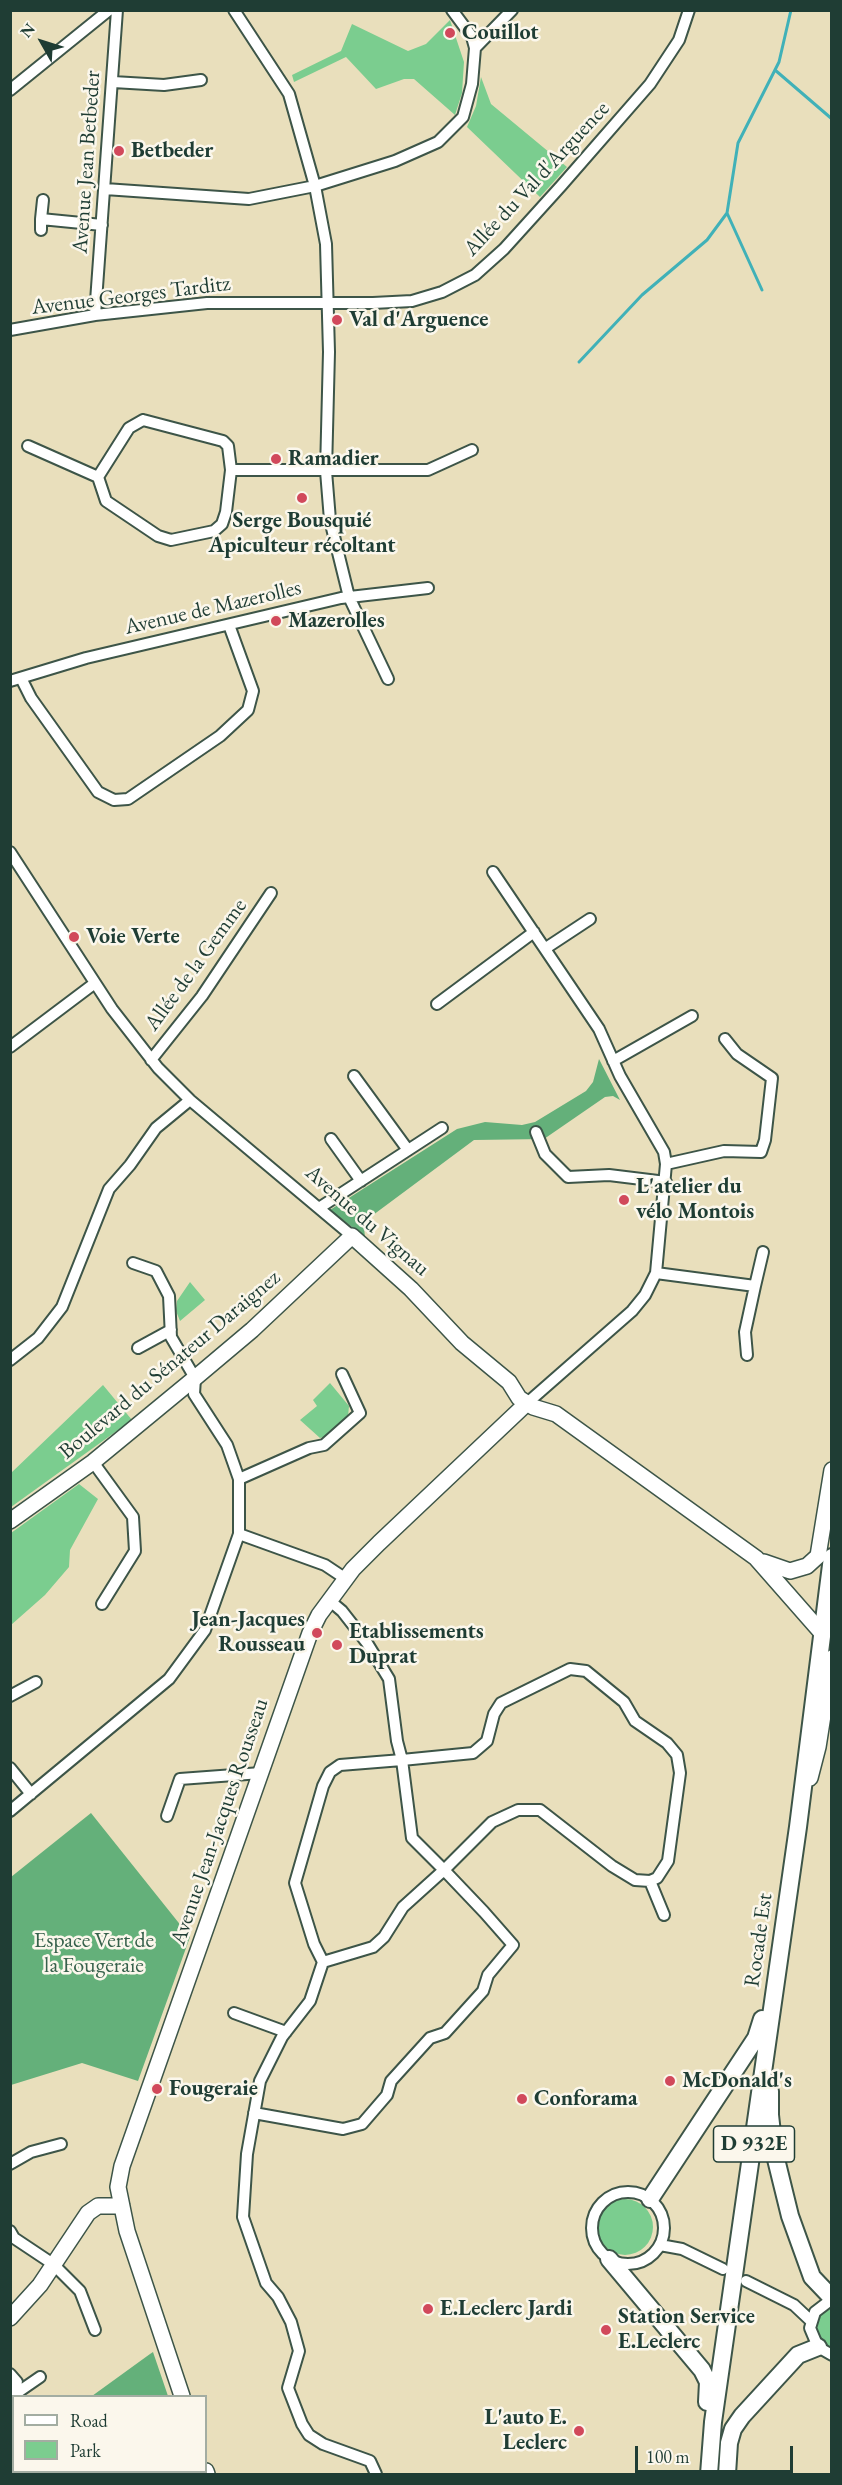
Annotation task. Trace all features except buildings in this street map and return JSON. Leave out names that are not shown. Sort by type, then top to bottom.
[{"type":"main road","name":"Rocade Est","points":[[709,2475],[713,2422],[798,1827],[821,1632],[830,1582],[831,1557]]},
{"type":"main road","points":[[650,2199],[760,2030],[781,1887],[794,1845]]},
{"type":"main road","points":[[778,1960],[781,1991],[770,2098],[774,2151],[803,2259],[827,2302]]},
{"type":"main road","points":[[609,2259],[706,2376],[708,2391],[703,2475]]},
{"type":"main road","name":"Rocade Est","points":[[722,2475],[727,2328]]},
{"type":"main road","points":[[727,2475],[731,2433],[742,2416],[798,2355],[825,2351]]},
{"type":"street","points":[[10,90],[110,10]]},
{"type":"street","name":"Avenue Jean Betbeder","points":[[95,315],[117,10]]},
{"type":"street","points":[[234,10],[289,94],[315,186],[326,244],[326,471],[330,520],[349,597],[388,679]]},
{"type":"street","points":[[105,189],[249,199],[315,186],[395,161],[438,142],[463,117],[472,84],[475,48],[472,37],[452,10]]},
{"type":"street","points":[[475,48],[512,10]]},
{"type":"street","name":"Allée du Val d'Arguence","points":[[327,302],[412,301],[442,292],[475,275],[504,249],[650,84],[679,40],[689,10]]},
{"type":"street","points":[[113,82],[164,86],[201,80]]},
{"type":"street","points":[[43,201],[41,224],[102,225]]},
{"type":"street","name":"Avenue Georges Tarditz","points":[[10,330],[95,315],[207,303],[327,302]]},
{"type":"street","points":[[28,446],[98,477],[106,501],[158,536],[171,540],[214,531],[222,524],[231,470],[230,451],[223,441],[143,420],[129,428],[98,477]]},
{"type":"street","points":[[231,470],[428,470],[472,450]]},
{"type":"street","name":"Avenue de Mazerolles","points":[[16,679],[86,658],[349,597],[428,588]]},
{"type":"street","points":[[16,679],[98,792],[114,800],[128,799],[220,736],[248,710],[253,691],[229,625]]},
{"type":"street","name":"Avenue du Vignau","points":[[10,852],[126,1030],[151,1060],[190,1100],[352,1236],[411,1289],[462,1343],[509,1382],[526,1404]]},
{"type":"street","points":[[493,872],[599,1029],[613,1061],[664,1152],[666,1164],[657,1273],[645,1295],[632,1311],[526,1404]]},
{"type":"street","name":"Allée de la Gemme","points":[[151,1060],[202,996],[271,893]]},
{"type":"street","points":[[546,948],[590,919]]},
{"type":"street","points":[[437,1004],[534,932]]},
{"type":"street","points":[[10,1047],[95,983]]},
{"type":"street","points":[[613,1061],[692,1016]]},
{"type":"street","points":[[666,1164],[724,1151],[761,1152],[765,1140],[772,1078],[736,1054],[725,1039]]},
{"type":"street","points":[[354,1076],[408,1150]]},
{"type":"street","points":[[10,1360],[38,1338],[62,1307],[109,1189],[130,1165],[156,1128],[190,1100]]},
{"type":"street","points":[[319,1208],[442,1128]]},
{"type":"street","points":[[536,1132],[545,1154],[568,1177],[609,1175],[666,1182]]},
{"type":"street","points":[[331,1139],[361,1181]]},
{"type":"street","name":"Boulevard du Sénateur Daraignez","points":[[10,1521],[93,1461],[195,1378],[252,1330],[352,1236]]},
{"type":"street","points":[[747,1355],[745,1332],[763,1252]]},
{"type":"street","points":[[10,1811],[169,1679],[206,1630],[239,1534],[239,1479],[227,1445],[194,1394],[195,1378],[171,1337],[169,1296],[156,1271],[133,1263]]},
{"type":"street","points":[[657,1273],[755,1286]]},
{"type":"street","points":[[138,1348],[171,1330]]},
{"type":"street","points":[[239,1479],[309,1448],[324,1445],[360,1413],[342,1374]]},
{"type":"street","points":[[526,1404],[556,1414],[756,1558],[821,1632]]},
{"type":"street","name":"Avenue Jean-Jacques Rousseau","points":[[181,2395],[127,2231],[118,2187],[122,2166],[310,1633],[346,1579],[379,1543],[526,1404]]},
{"type":"street","points":[[93,1461],[133,1517],[135,1551],[102,1604]]},
{"type":"street","points":[[756,1558],[790,1571],[801,1569],[813,1561],[821,1546],[831,1470]]},
{"type":"street","points":[[239,1534],[325,1564],[346,1579]]},
{"type":"street","points":[[254,2113],[343,2129],[362,2124],[387,2095],[391,2081],[430,2038],[445,2033],[483,1991],[488,1976],[513,1945],[412,1838],[388,1679],[367,1643],[342,1611],[330,1601]]},
{"type":"street","points":[[798,1827],[818,1747],[831,1658]]},
{"type":"street","points":[[323,1962],[373,1947],[384,1937],[403,1907],[492,1822],[518,1810],[540,1810],[624,1875],[635,1880],[650,1881],[662,1873],[668,1861],[680,1773],[677,1755],[667,1743],[635,1721],[624,1702],[586,1671],[570,1669],[501,1703],[494,1714],[487,1741],[473,1753],[340,1765],[330,1772],[323,1786],[295,1883],[314,1944],[323,1962],[310,2001],[286,2032],[260,2081],[247,2154],[243,2217],[266,2283],[278,2297],[291,2322],[299,2351],[288,2388],[309,2435],[323,2444],[370,2461],[376,2475]]},
{"type":"street","points":[[10,1696],[36,1682]]},
{"type":"street","points":[[10,1768],[31,1794]]},
{"type":"street","points":[[167,1816],[180,1779],[261,1773]]},
{"type":"street","points":[[650,1881],[664,1915]]},
{"type":"street","points":[[234,2013],[286,2032]]},
{"type":"street","points":[[10,2164],[31,2152],[61,2144]]},
{"type":"street","points":[[627,2192],[650,2199],[661,2213],[664,2230],[660,2245],[646,2259],[627,2264],[609,2259],[601,2252],[592,2235],[592,2225],[597,2209],[608,2198],[627,2192]]},
{"type":"street","points":[[10,2318],[40,2285],[88,2213],[98,2206],[122,2206]]},
{"type":"street","points":[[664,2230],[682,2249]]},
{"type":"street","points":[[10,2231],[14,2238],[52,2264],[80,2291],[95,2330]]},
{"type":"street","points":[[660,2245],[682,2249],[723,2270]]},
{"type":"street","points":[[746,2281],[794,2305],[811,2321]]},
{"type":"street","points":[[794,2305],[827,2302]]},
{"type":"street","points":[[825,2351],[811,2335],[811,2321],[827,2302]]},
{"type":"street","points":[[10,2374],[17,2382],[11,2397]]},
{"type":"street","points":[[14,2395],[40,2377]]},
{"type":"green space","points":[[450,20],[464,62],[462,93],[455,115],[414,79],[404,79],[376,89],[346,57],[294,82],[292,75],[341,51],[352,24],[408,51],[426,44]]},
{"type":"green space","points":[[481,77],[491,104],[567,167],[540,197],[467,127],[476,106]]},
{"type":"green space","points":[[599,1059],[620,1100],[613,1096],[605,1097],[544,1139],[474,1140],[369,1218],[364,1228],[365,1237],[330,1210],[457,1129],[485,1122],[522,1125],[535,1122],[586,1091],[593,1082]]},
{"type":"green space","points":[[190,1282],[205,1300],[180,1321],[176,1311],[177,1301]]},
{"type":"green space","points":[[330,1383],[349,1406],[348,1417],[330,1435],[320,1438],[300,1420],[317,1406],[313,1400]]},
{"type":"green space","points":[[103,1385],[132,1420],[11,1507],[11,1473]]},
{"type":"green space","points":[[79,1484],[98,1499],[70,1550],[69,1567],[45,1595],[11,1625],[11,1533]]},
{"type":"green space","name":"Espace Vert de la Fougeraie","points":[[91,1813],[190,1937],[138,2081],[82,2063],[11,2085],[11,1877]]},
{"type":"green space","points":[[625,2199],[636,2201],[645,2207],[651,2216],[653,2227],[651,2238],[645,2247],[636,2253],[625,2255],[614,2253],[605,2247],[599,2238],[597,2227],[599,2216],[605,2207],[614,2201]]},
{"type":"green space","points":[[831,2306],[831,2348],[821,2342],[816,2328],[819,2314]]},
{"type":"green space","points":[[153,2352],[168,2395],[93,2395]]},
{"type":"green space","points":[[12,2460],[12,2473],[139,2474],[11,2474]]},
{"type":"waterway","points":[[579,362],[642,295],[707,240],[727,213],[738,143],[779,62],[791,10]]},
{"type":"waterway","points":[[775,70],[832,119]]},
{"type":"waterway","points":[[727,213],[762,290]]},
{"type":"place","name":"Couillot","points":[[450,33]]},
{"type":"place","name":"Betbeder","points":[[119,151]]},
{"type":"place","name":"Val d'Arguence","points":[[337,320]]},
{"type":"place","name":"Ramadier","points":[[276,459]]},
{"type":"place","name":"Serge Bousquié Apiculteur récoltant","points":[[302,498]]},
{"type":"place","name":"Mazerolles","points":[[276,621]]},
{"type":"place","name":"Voie Verte","points":[[74,937]]},
{"type":"place","name":"L'atelier du vélo Montois","points":[[624,1200]]},
{"type":"place","name":"Jean-Jacques Rousseau","points":[[317,1633]]},
{"type":"place","name":"Etablissements Duprat","points":[[337,1645]]},
{"type":"place","name":"McDonald's","points":[[670,2081]]},
{"type":"place","name":"Fougeraie","points":[[157,2089]]},
{"type":"place","name":"Conforama","points":[[522,2099]]},
{"type":"place","name":"E.Leclerc Jardi","points":[[428,2309]]},
{"type":"place","name":"Station Service E.Leclerc","points":[[606,2330]]},
{"type":"place","name":"L'auto E. Leclerc","points":[[579,2431]]}]
